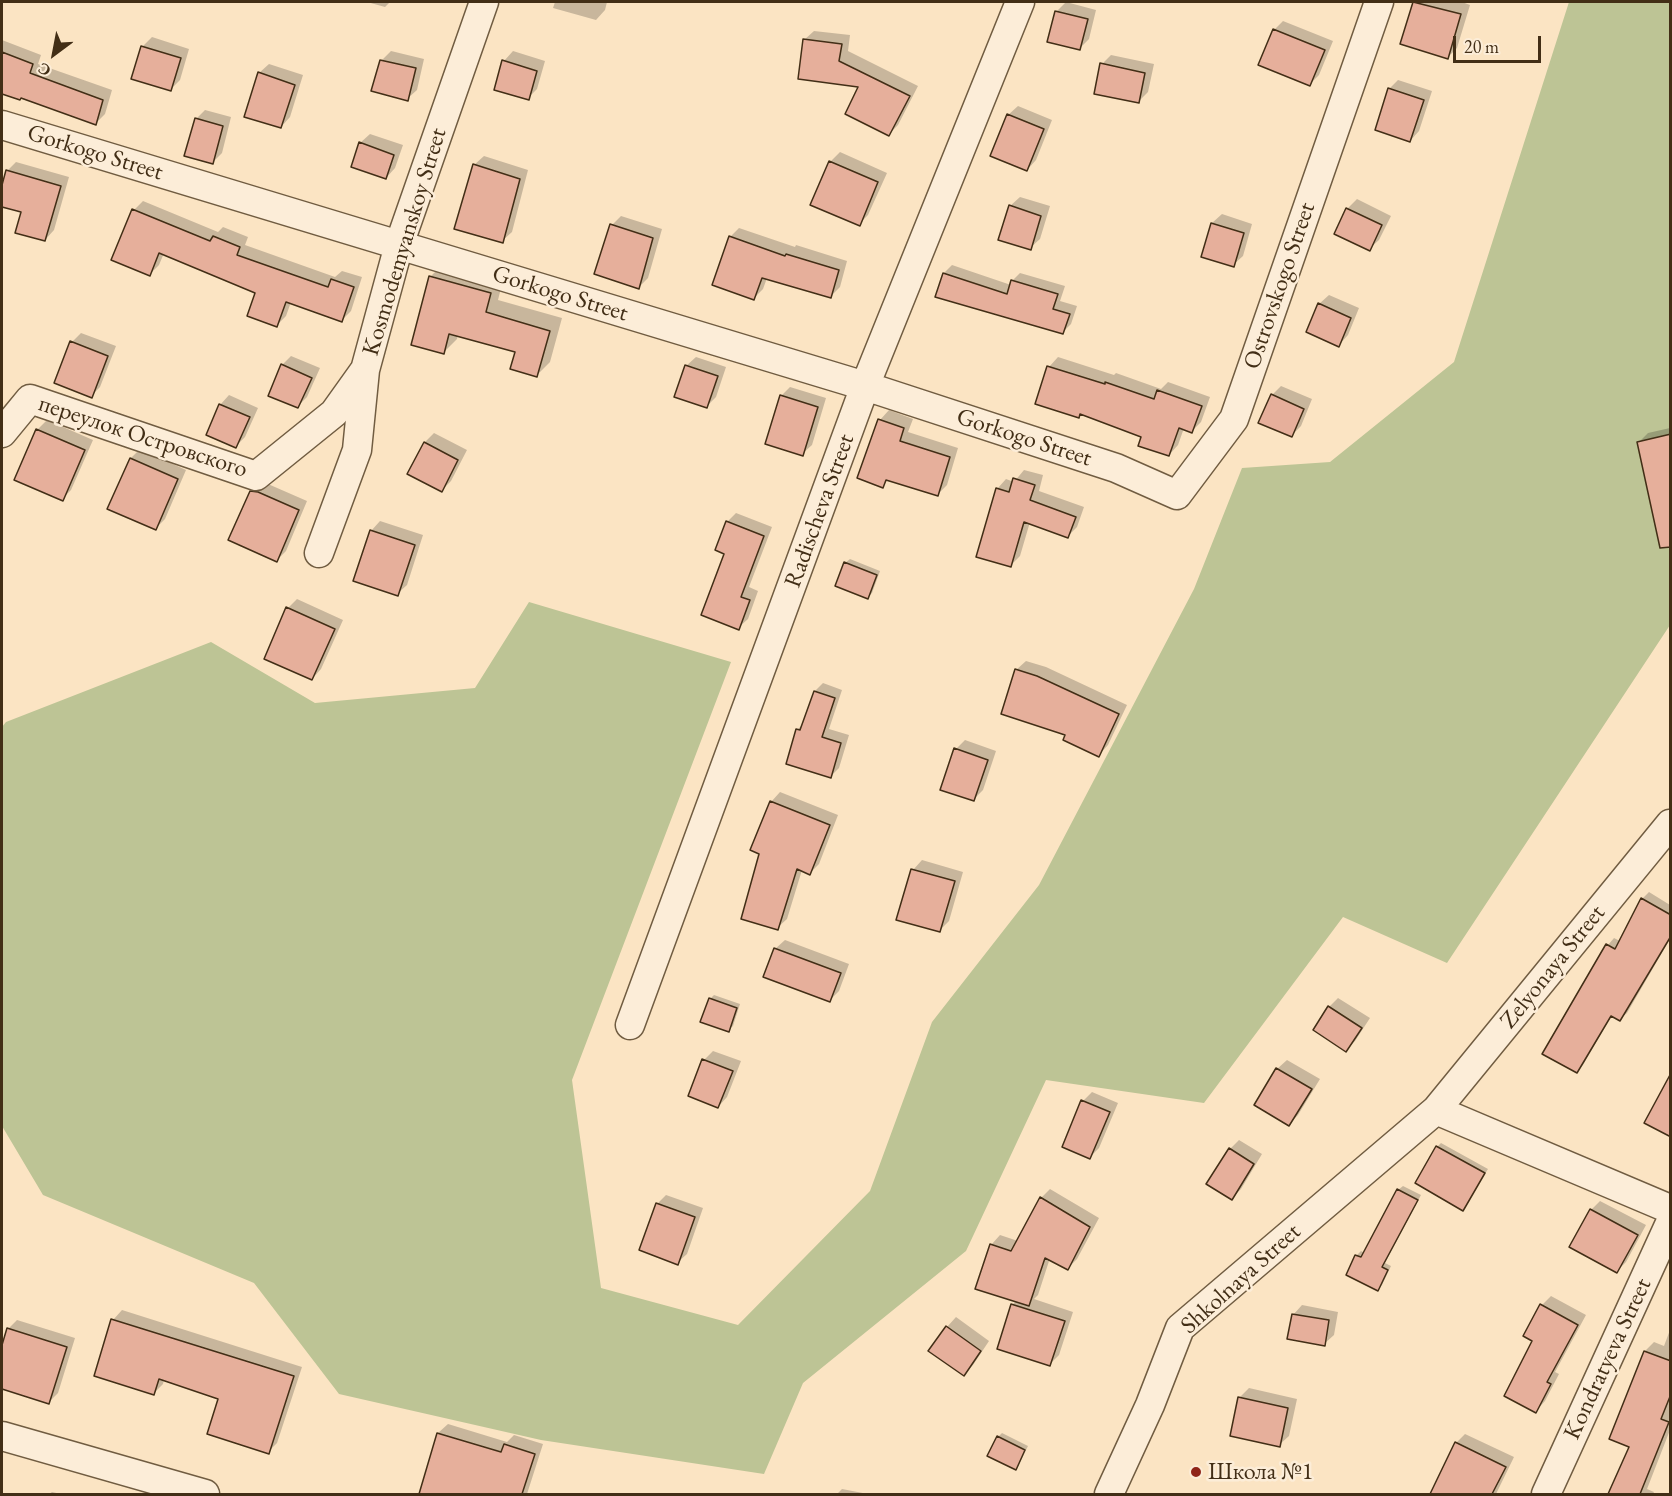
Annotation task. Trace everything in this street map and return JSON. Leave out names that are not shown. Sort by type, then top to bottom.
[{"type":"street","name":"Kosmodemyanskoy Street","points":[[319,553],[357,450],[365,370],[399,245],[484,2]]},
{"type":"street","name":"Radischeva Street","points":[[630,1025],[866,386],[1020,2]]},
{"type":"street","name":"Ostrovskogo Street","points":[[1116,468],[1177,495],[1234,419],[1379,2]]},
{"type":"street","name":"Gorkogo Street","points":[[2,125],[866,386],[1116,468]]},
{"type":"street","name":"переулок Островского","points":[[2,433],[30,399],[256,476],[334,413],[365,370]]},
{"type":"street","name":"Zelyonaya Street","points":[[1436,1110],[1671,824]]},
{"type":"street","points":[[1436,1110],[1671,1209]]},
{"type":"street","name":"Shkolnaya Street","points":[[1109,1494],[1150,1405],[1180,1328],[1436,1110]]},
{"type":"street","name":"Kondratyeva Street","points":[[1546,1494],[1671,1223]]},
{"type":"street","points":[[2,1436],[205,1494]]},
{"type":"green space","points":[[1569,2],[1670,2],[1670,625],[1447,963],[1343,917],[1204,1103],[1046,1080],[966,1251],[803,1383],[764,1474],[541,1440],[339,1394],[254,1283],[43,1195],[2,1126],[2,727],[6,722],[211,642],[315,703],[475,688],[529,602],[731,662],[572,1080],[601,1288],[738,1325],[870,1191],[932,1022],[1039,885],[1194,589],[1242,468],[1330,462],[1454,362]]},
{"type":"building","points":[[1413,2],[1461,14],[1448,59],[1400,44]]},
{"type":"building","points":[[1055,11],[1088,19],[1080,50],[1047,42]]},
{"type":"building","points":[[1273,29],[1325,50],[1310,86],[1258,65]]},
{"type":"building","points":[[803,39],[842,44],[839,61],[910,96],[889,136],[845,114],[858,87],[798,79]]},
{"type":"building","points":[[141,46],[181,58],[171,91],[131,79]]},
{"type":"building","points":[[2,52],[33,64],[30,73],[103,100],[96,125],[21,98],[20,100],[2,94]]},
{"type":"building","points":[[380,60],[416,68],[408,101],[371,91]]},
{"type":"building","points":[[502,60],[537,71],[529,100],[494,90]]},
{"type":"building","points":[[1100,63],[1145,73],[1139,103],[1094,94]]},
{"type":"building","points":[[258,72],[295,85],[281,128],[244,117]]},
{"type":"building","points":[[1388,88],[1424,100],[1410,142],[1375,130]]},
{"type":"building","points":[[1007,114],[1044,129],[1027,171],[990,156]]},
{"type":"building","points":[[195,118],[223,126],[213,164],[184,156]]},
{"type":"building","points":[[359,142],[394,155],[386,179],[351,167]]},
{"type":"building","points":[[829,161],[878,182],[860,226],[810,205]]},
{"type":"building","points":[[473,164],[520,179],[503,243],[454,229]]},
{"type":"building","points":[[6,170],[61,186],[45,241],[15,233],[21,212],[2,207],[2,185]]},
{"type":"building","points":[[1009,205],[1041,216],[1031,250],[998,240]]},
{"type":"building","points":[[1346,208],[1382,225],[1370,251],[1334,234]]},
{"type":"building","points":[[132,209],[210,241],[213,236],[240,247],[237,255],[328,287],[331,279],[354,287],[342,322],[286,302],[277,327],[247,316],[255,293],[159,253],[150,276],[111,260]]},
{"type":"building","points":[[1211,223],[1244,233],[1234,267],[1201,257]]},
{"type":"building","points":[[610,224],[653,238],[639,289],[594,274]]},
{"type":"building","points":[[729,236],[785,256],[786,254],[839,270],[831,298],[762,278],[754,300],[712,285]]},
{"type":"building","points":[[943,273],[1007,294],[1011,280],[1058,294],[1053,309],[1070,314],[1063,334],[935,297]]},
{"type":"building","points":[[429,276],[491,293],[486,312],[550,331],[537,377],[510,369],[515,352],[449,334],[444,354],[411,345]]},
{"type":"building","points":[[1318,303],[1351,318],[1339,347],[1306,332]]},
{"type":"building","points":[[70,341],[108,356],[92,398],[54,383]]},
{"type":"building","points":[[281,364],[312,378],[298,408],[268,396]]},
{"type":"building","points":[[685,365],[718,376],[707,408],[674,397]]},
{"type":"building","points":[[1047,366],[1105,384],[1105,382],[1154,399],[1157,390],[1202,406],[1192,433],[1179,428],[1169,456],[1138,446],[1141,437],[1080,414],[1079,418],[1035,404]]},
{"type":"building","points":[[1271,394],[1304,409],[1292,437],[1258,423]]},
{"type":"building","points":[[780,395],[818,407],[803,456],[765,444]]},
{"type":"building","points":[[219,404],[250,417],[236,448],[206,435]]},
{"type":"building","points":[[878,419],[904,428],[900,441],[950,457],[938,496],[886,480],[883,488],[857,478]]},
{"type":"building","points":[[36,429],[85,450],[63,501],[14,480]]},
{"type":"building","points":[[1671,434],[1671,547],[1660,548],[1637,442]]},
{"type":"building","points":[[424,442],[458,460],[442,492],[407,474]]},
{"type":"building","points":[[130,458],[178,479],[156,530],[107,509]]},
{"type":"building","points":[[1013,478],[1035,485],[1030,500],[1076,517],[1068,538],[1024,522],[1011,567],[976,557],[996,488],[1009,492]]},
{"type":"building","points":[[250,491],[258,492],[299,510],[277,562],[228,540]]},
{"type":"building","points":[[726,521],[764,536],[741,597],[750,600],[739,630],[701,615],[724,554],[715,550]]},
{"type":"building","points":[[370,530],[415,545],[398,596],[353,581]]},
{"type":"building","points":[[844,562],[877,575],[868,599],[835,586]]},
{"type":"building","points":[[286,607],[335,629],[312,680],[264,659]]},
{"type":"building","points":[[1015,669],[1037,676],[1119,714],[1099,757],[1063,740],[1065,735],[1001,714]]},
{"type":"building","points":[[814,691],[835,698],[822,737],[841,743],[831,778],[786,764],[796,729],[800,730]]},
{"type":"building","points":[[954,748],[988,760],[974,801],[940,790]]},
{"type":"building","points":[[770,801],[830,825],[810,875],[797,869],[778,930],[741,919],[759,854],[750,850]]},
{"type":"building","points":[[911,869],[955,881],[940,932],[896,920]]},
{"type":"building","points":[[1641,898],[1671,915],[1671,936],[1620,1021],[1611,1016],[1577,1073],[1542,1054],[1606,944],[1615,949]]},
{"type":"building","points":[[774,948],[841,973],[830,1002],[763,977]]},
{"type":"building","points":[[709,998],[737,1008],[729,1032],[700,1022]]},
{"type":"building","points":[[1328,1006],[1362,1028],[1346,1052],[1313,1030]]},
{"type":"building","points":[[702,1059],[733,1071],[718,1108],[688,1096]]},
{"type":"building","points":[[1276,1068],[1312,1089],[1289,1126],[1254,1105]]},
{"type":"building","points":[[1671,1073],[1671,1137],[1644,1123]]},
{"type":"building","points":[[1081,1100],[1110,1112],[1090,1159],[1062,1147]]},
{"type":"building","points":[[1436,1146],[1485,1173],[1463,1211],[1415,1183]]},
{"type":"building","points":[[1229,1148],[1254,1164],[1232,1200],[1206,1184]]},
{"type":"building","points":[[1397,1189],[1418,1200],[1382,1267],[1388,1270],[1378,1291],[1346,1275],[1355,1255],[1361,1257]]},
{"type":"building","points":[[1040,1197],[1090,1227],[1068,1270],[1045,1258],[1029,1306],[975,1289],[990,1244],[1011,1251]]},
{"type":"building","points":[[656,1203],[695,1217],[678,1265],[639,1250]]},
{"type":"building","points":[[1590,1209],[1638,1235],[1617,1273],[1569,1247]]},
{"type":"building","points":[[1011,1304],[1065,1321],[1050,1366],[997,1349]]},
{"type":"building","points":[[1540,1304],[1578,1325],[1547,1382],[1551,1384],[1536,1413],[1504,1396],[1532,1341],[1523,1336]]},
{"type":"building","points":[[1292,1314],[1329,1320],[1325,1346],[1287,1339]]},
{"type":"building","points":[[111,1319],[294,1376],[269,1454],[207,1434],[218,1399],[159,1379],[154,1395],[94,1376]]},
{"type":"building","points":[[946,1326],[981,1351],[964,1376],[928,1351]]},
{"type":"building","points":[[7,1328],[67,1347],[49,1404],[2,1389],[2,1345]]},
{"type":"building","points":[[1644,1351],[1671,1361],[1671,1394],[1661,1419],[1669,1422],[1640,1494],[1608,1494],[1629,1447],[1609,1439]]},
{"type":"building","points":[[1238,1397],[1288,1408],[1280,1447],[1230,1436]]},
{"type":"building","points":[[437,1433],[501,1452],[504,1444],[535,1454],[522,1494],[419,1494]]},
{"type":"building","points":[[997,1436],[1025,1450],[1016,1470],[987,1456]]},
{"type":"building","points":[[1455,1442],[1506,1467],[1492,1494],[1430,1494]]},
{"type":"place","name":"Школа №1","points":[[1196,1472]]}]
